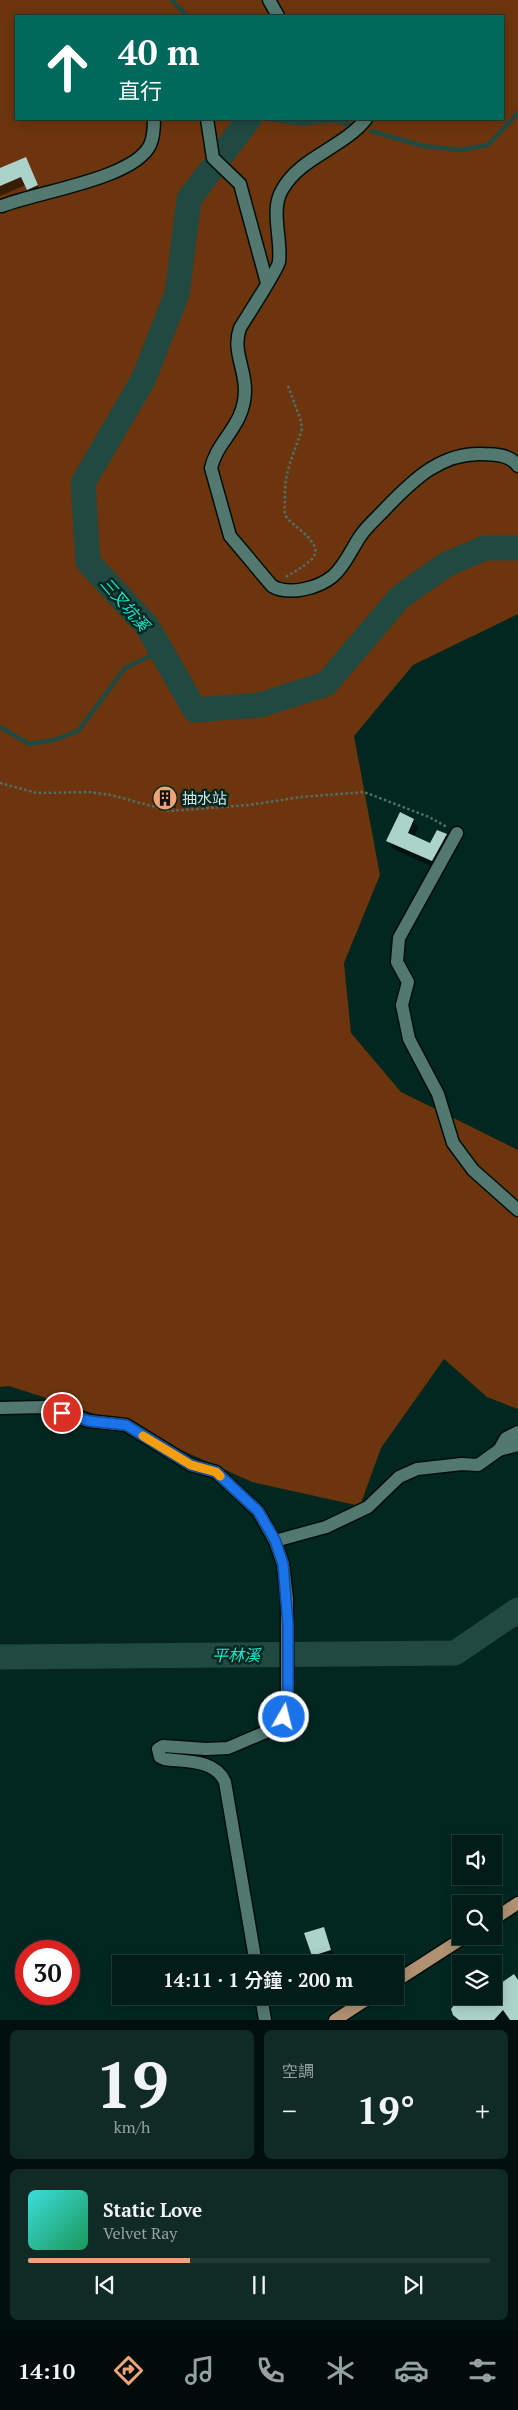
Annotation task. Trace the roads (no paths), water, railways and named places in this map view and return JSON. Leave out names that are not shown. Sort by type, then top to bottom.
[{"type":"main road","points":[[502,1913],[518,1903]]},
{"type":"main road","points":[[404,1976],[452,1945]]},
{"type":"main road","points":[[335,2020],[358,2005]]},
{"type":"street","points":[[269,0],[277,15]]},
{"type":"street","points":[[2,206],[19,199],[86,182],[128,166],[149,146],[154,120]]},
{"type":"street","points":[[207,120],[213,158],[240,184],[267,283]]},
{"type":"street","points":[[365,120],[355,133],[295,173],[282,189],[277,199],[280,264],[236,338],[245,390],[236,426],[212,459],[211,468],[230,536],[272,586],[280,590],[301,589],[321,584],[334,575],[362,533],[416,477],[451,458],[467,453],[495,454],[515,461],[518,466]]},
{"type":"street","points":[[457,833],[399,938],[397,962],[408,982],[402,1005],[409,1039],[438,1094],[453,1143],[473,1170],[518,1210]]},
{"type":"street","points":[[0,1408],[46,1407],[89,1421],[126,1425],[191,1465],[216,1472],[258,1511],[275,1540],[283,1564],[288,1624],[288,1697],[284,1717],[268,1731],[246,1742],[228,1748],[206,1750],[163,1746],[158,1749],[160,1757],[164,1759],[213,1767],[221,1772],[225,1782],[254,1955]]},
{"type":"street","points":[[499,1450],[506,1438],[518,1432]]},
{"type":"street","points":[[275,1540],[326,1527],[368,1506],[399,1477],[417,1468],[462,1464],[478,1465],[499,1450],[518,1445]]},
{"type":"street","points":[[262,2005],[265,2020]]},
{"type":"waterway","name":"三叉坑溪","points":[[172,0],[186,15]]},
{"type":"waterway","points":[[371,131],[423,146],[460,150],[488,145],[518,113]]},
{"type":"waterway","name":"三叉坑溪","points":[[224,152],[248,120]]},
{"type":"waterway","points":[[276,120],[302,124],[332,120]]},
{"type":"waterway","points":[[332,120],[348,124]]},
{"type":"waterway","name":"三叉坑溪","points":[[210,171],[189,199],[177,294],[143,380],[83,483],[88,562],[147,626],[195,710],[260,705],[326,684],[400,597],[447,564],[485,548],[518,548]]},
{"type":"waterway","points":[[0,727],[29,744],[54,740],[78,731],[125,668],[161,651]]},
{"type":"waterway","name":"平林溪","points":[[0,1657],[455,1653],[518,1610]]},
{"type":"place","name":"抽水站","points":[[165,798]]}]
